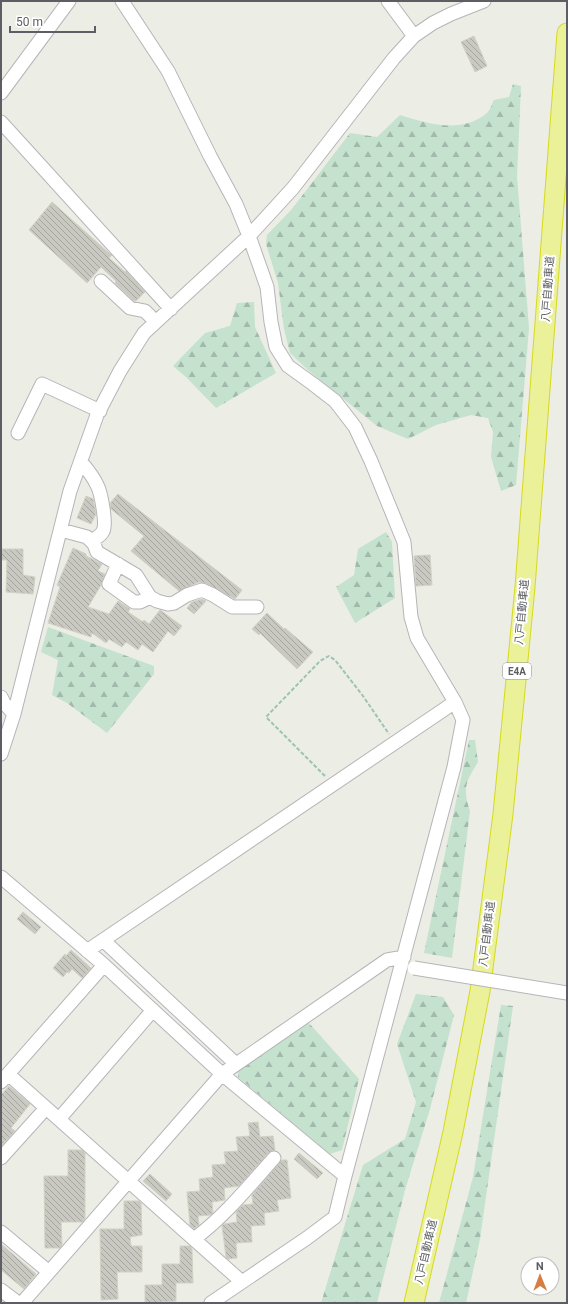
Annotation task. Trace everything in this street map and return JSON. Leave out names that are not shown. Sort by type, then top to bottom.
[{"type":"highway","name":"八戸自動車道","points":[[414,1303],[453,1132],[480,991],[503,814],[525,580],[567,33]]},
{"type":"street","points":[[1,93],[69,1]]},
{"type":"street","points":[[122,1],[168,71],[210,156],[236,204],[267,287],[271,322],[276,347],[288,366],[334,401],[355,427],[371,461],[404,542],[411,617],[417,638],[455,702],[463,720],[454,767],[407,964],[345,1176],[335,1217],[308,1238],[211,1303]]},
{"type":"street","points":[[388,1],[414,36]]},
{"type":"street","points":[[1,754],[14,714],[70,491],[100,411],[120,371],[144,334],[249,236],[293,188],[394,58],[414,36],[433,23],[451,14],[484,1]]},
{"type":"street","points":[[1,122],[171,309]]},
{"type":"street","points":[[101,281],[130,308],[144,311],[156,322]]},
{"type":"street","points":[[18,433],[42,384],[100,411]]},
{"type":"street","points":[[81,462],[98,486],[104,518],[104,530],[101,535],[92,541]]},
{"type":"street","points":[[61,530],[87,537],[92,541],[97,552],[136,575],[150,597],[168,604],[174,603],[187,595],[202,590],[232,607],[257,607]]},
{"type":"street","points":[[118,564],[109,584],[134,602],[140,602],[150,597]]},
{"type":"street","points":[[121,592],[136,575]]},
{"type":"street","points":[[1,697],[4,703],[14,714]]},
{"type":"street","points":[[87,951],[104,941],[175,891],[455,702]]},
{"type":"street","points":[[1,877],[104,965],[222,1074],[345,1176]]},
{"type":"street","points":[[104,941],[236,1064]]},
{"type":"street","points":[[22,1303],[222,1074],[387,960],[567,993]]},
{"type":"street","points":[[104,965],[5,1078],[59,1119],[242,1282]]},
{"type":"street","points":[[59,1119],[153,1010]]},
{"type":"street","points":[[1,1158],[46,1108]]},
{"type":"street","points":[[194,1239],[205,1231],[274,1158]]},
{"type":"street","points":[[1,1232],[49,1272]]},
{"type":"street","points":[[1,1290],[18,1303]]},
{"type":"path","points":[[333,784],[266,717],[320,660],[329,656],[335,660],[363,696],[394,742]]},
{"type":"green space","points":[[513,84],[521,86],[517,176],[529,328],[516,485],[501,491],[491,457],[493,432],[488,418],[471,415],[436,425],[408,439],[377,426],[308,370],[290,353],[284,329],[278,283],[266,244],[267,235],[292,209],[350,133],[377,137],[400,115],[433,124],[456,125],[467,123],[487,113],[494,100],[509,97]]},
{"type":"green space","points":[[254,302],[255,327],[276,373],[216,408],[186,377],[173,366],[205,333],[230,326],[237,303]]},
{"type":"green space","points":[[386,532],[392,542],[395,598],[355,623],[336,587],[354,575],[358,549]]},
{"type":"green space","points":[[48,627],[154,666],[154,674],[107,733],[67,703],[52,695],[58,660],[41,652]]},
{"type":"green space","points":[[469,740],[475,740],[478,762],[466,785],[466,797],[470,811],[452,958],[424,953]]},
{"type":"green space","points":[[416,994],[443,997],[454,1015],[430,1109],[405,1190],[377,1303],[321,1303],[363,1165],[405,1139],[416,1102],[397,1044]]},
{"type":"green space","points":[[501,1005],[513,1006],[480,1239],[466,1303],[439,1303],[473,1177]]},
{"type":"green space","points":[[309,1023],[359,1079],[342,1150],[330,1154],[238,1077],[238,1070]]},
{"type":"building","points":[[474,36],[487,66],[475,72],[461,42]]},
{"type":"building","points":[[52,202],[112,255],[109,258],[125,272],[126,271],[145,292],[136,301],[134,301],[115,283],[116,281],[101,267],[87,283],[29,230]]},
{"type":"building","points":[[118,494],[242,590],[235,599],[205,583],[199,582],[179,591],[131,551],[144,536],[111,509],[110,503]]},
{"type":"building","points":[[86,496],[93,499],[96,514],[91,524],[77,518]]},
{"type":"building","points":[[73,548],[102,564],[98,571],[105,574],[101,585],[88,607],[109,614],[118,601],[130,609],[128,612],[143,622],[144,620],[149,624],[160,610],[182,626],[174,636],[168,631],[153,652],[142,644],[138,650],[126,642],[122,647],[109,639],[106,643],[92,633],[91,637],[48,623],[60,587],[57,585]]},
{"type":"building","points":[[1,549],[23,549],[23,575],[35,577],[33,594],[6,592],[7,560],[1,560]]},
{"type":"building","points":[[430,555],[432,585],[416,586],[414,556]]},
{"type":"building","points":[[202,599],[206,601],[194,614],[187,608],[192,602]]},
{"type":"building","points":[[267,613],[284,629],[285,628],[313,652],[297,669],[260,633],[259,635],[252,629]]},
{"type":"building","points":[[23,912],[41,927],[35,934],[17,919]]},
{"type":"building","points":[[71,950],[91,968],[82,978],[72,969],[63,977],[53,968],[65,954],[66,956]]},
{"type":"building","points":[[9,1086],[30,1104],[11,1128],[15,1131],[1,1146],[1,1095]]},
{"type":"building","points":[[258,1122],[260,1137],[273,1136],[275,1150],[268,1153],[239,1186],[224,1188],[225,1200],[212,1202],[213,1213],[210,1215],[198,1216],[199,1225],[194,1229],[190,1225],[187,1192],[200,1191],[199,1179],[213,1177],[212,1165],[226,1164],[224,1152],[238,1151],[236,1137],[250,1136],[248,1123]]},
{"type":"building","points":[[68,1150],[82,1150],[85,1153],[85,1218],[83,1222],[61,1222],[62,1245],[60,1248],[45,1248],[44,1176],[68,1176]]},
{"type":"building","points":[[299,1153],[323,1173],[317,1179],[294,1159]]},
{"type":"building","points":[[282,1160],[287,1160],[291,1198],[277,1200],[279,1211],[264,1213],[265,1225],[251,1226],[252,1242],[236,1243],[237,1258],[228,1259],[226,1257],[222,1226],[224,1224],[237,1222],[236,1212],[243,1205],[253,1204],[252,1195]]},
{"type":"building","points":[[150,1174],[172,1194],[166,1201],[143,1181]]},
{"type":"building","points":[[124,1201],[139,1201],[141,1203],[142,1235],[130,1237],[131,1246],[142,1246],[142,1272],[117,1272],[118,1299],[101,1300],[100,1229],[124,1229]]},
{"type":"building","points":[[1,1244],[36,1274],[24,1289],[1,1270]]},
{"type":"building","points":[[180,1246],[190,1246],[192,1249],[193,1283],[176,1283],[176,1301],[145,1303],[145,1285],[162,1285],[162,1264],[180,1264]]}]
